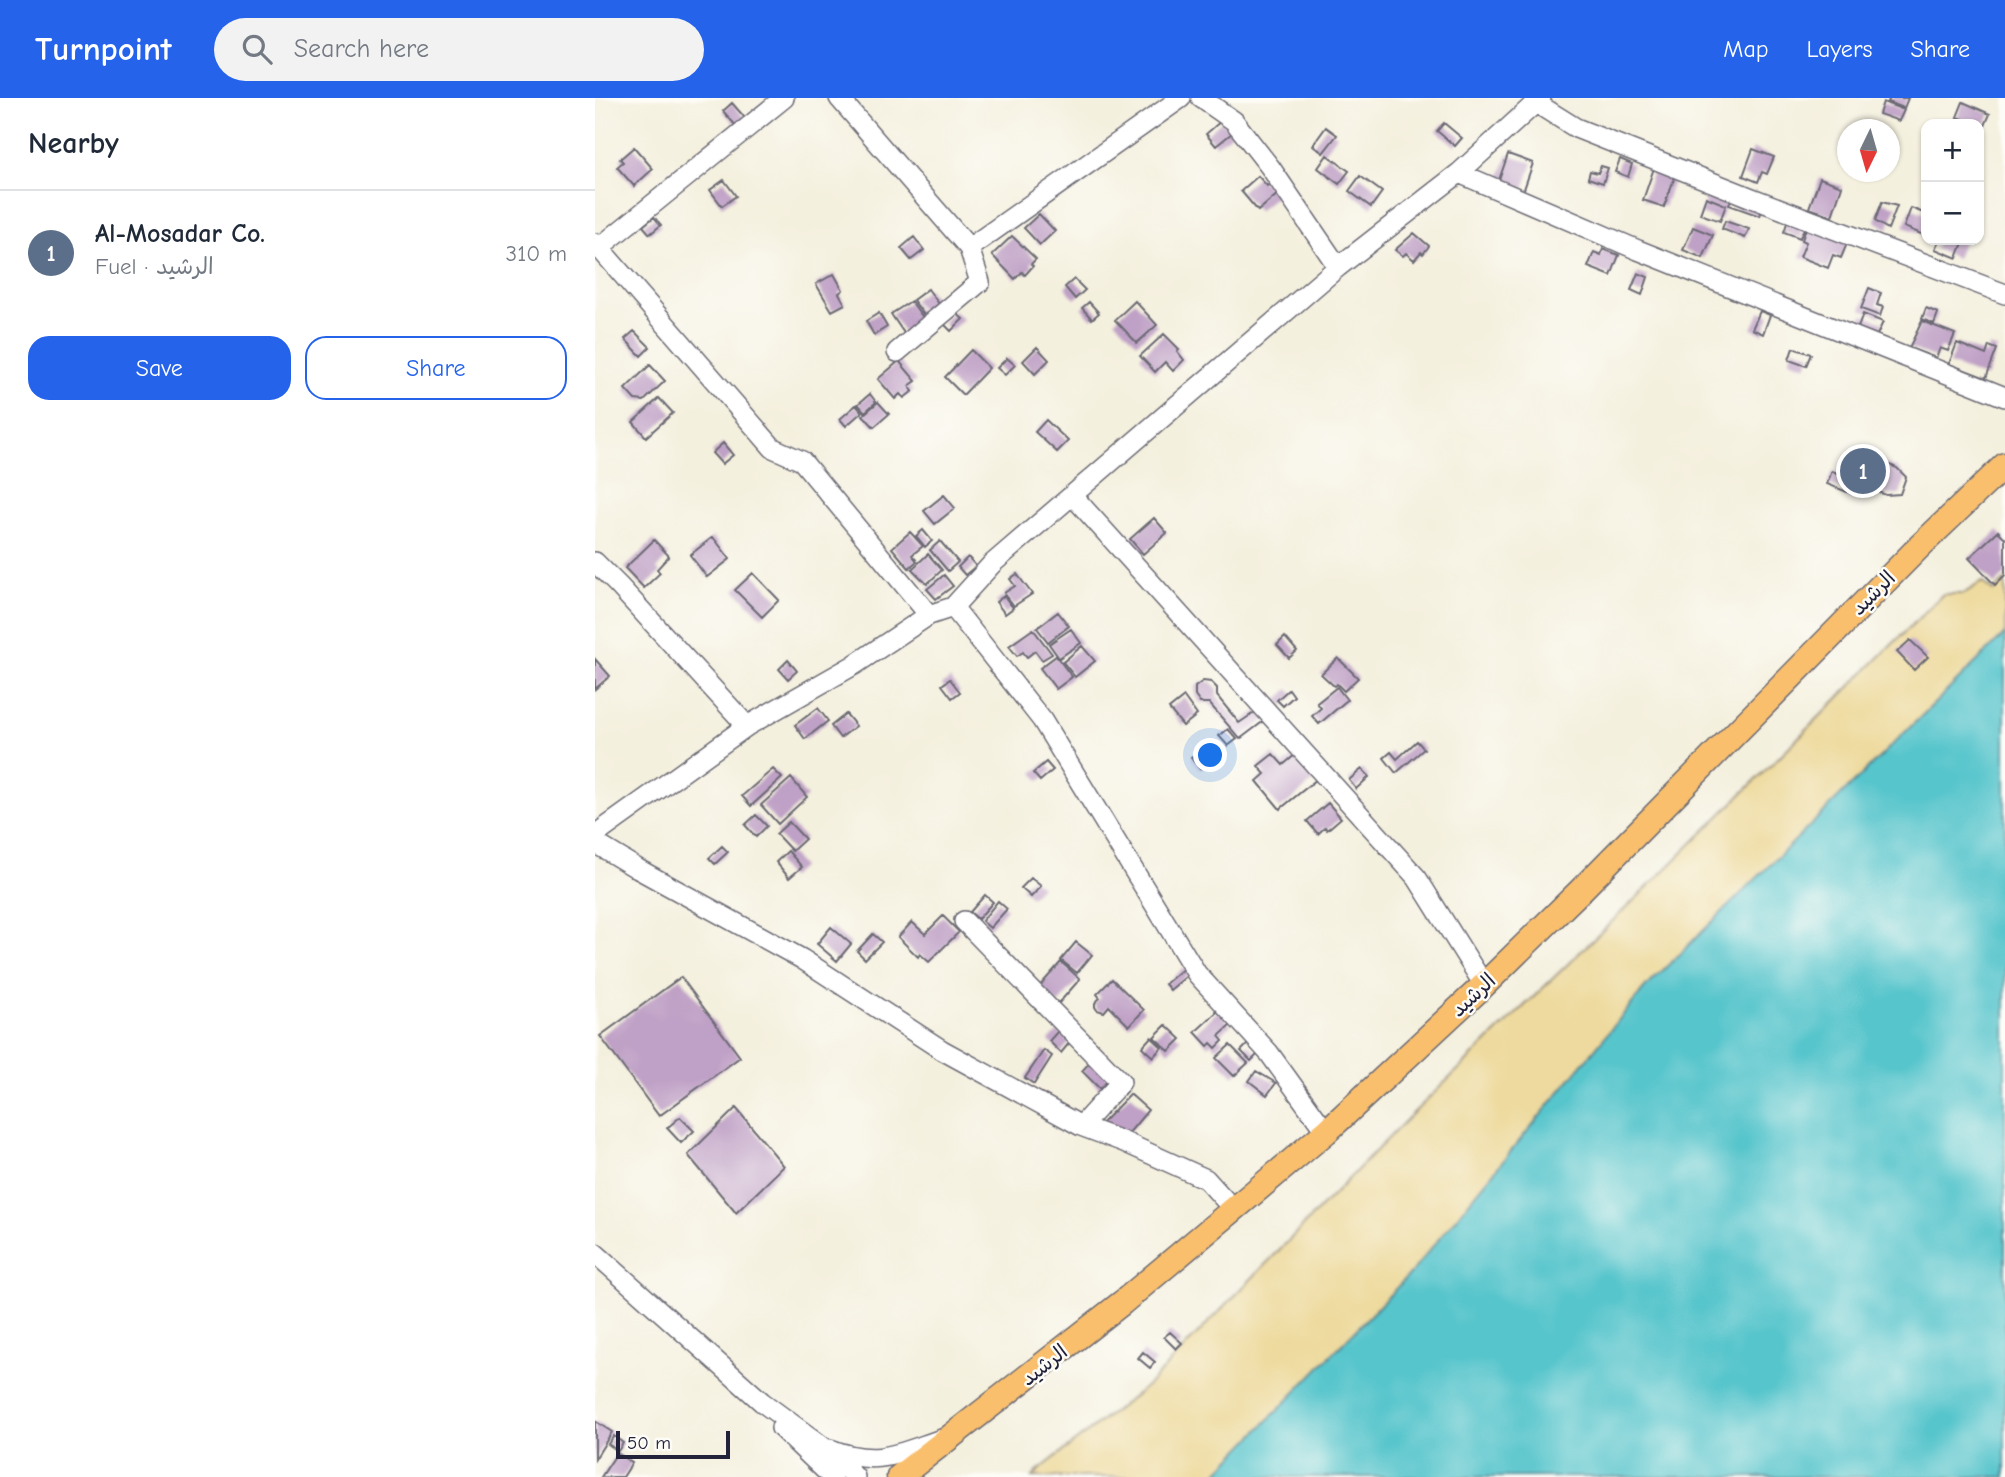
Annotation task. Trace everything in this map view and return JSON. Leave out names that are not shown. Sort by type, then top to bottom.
[{"type":"main road","name":"الرشيد","points":[[899,1477],[1123,1302],[1326,1132],[1591,881],[1920,546],[2005,465]]},
{"type":"street","points":[[784,98],[598,245],[773,448],[802,461],[929,615]]},
{"type":"street","points":[[839,98],[969,248],[979,282],[897,352]]},
{"type":"street","points":[[969,248],[1181,98]]},
{"type":"street","points":[[1202,98],[1234,121],[1270,167],[1338,267]]},
{"type":"street","points":[[595,835],[747,726],[854,665],[929,615],[954,607],[992,564],[1338,267],[1459,173],[1538,100],[1576,128],[2005,294]]},
{"type":"street","points":[[1459,173],[1638,250],[2005,397]]},
{"type":"street","points":[[1072,495],[1417,878],[1484,985]]},
{"type":"street","points":[[595,562],[747,726]]},
{"type":"street","points":[[954,607],[1042,720],[1197,974],[1269,1053],[1326,1132]]},
{"type":"street","points":[[595,842],[638,869],[802,959],[942,1050],[1081,1126],[1125,1142],[1206,1179],[1234,1210]]},
{"type":"street","points":[[964,921],[1121,1082],[1081,1126]]},
{"type":"street","points":[[595,1253],[813,1449],[855,1477]]},
{"type":"street","points":[[813,1449],[875,1459],[953,1436]]},
{"type":"street","points":[[813,1449],[816,1477]]},
{"type":"street","points":[[813,1449],[832,1477]]},
{"type":"sand","points":[[2005,581],[2005,634],[1645,988],[1411,1273],[1213,1477],[1033,1477],[1148,1385],[1406,1120],[1656,879],[1943,594],[1963,594],[1982,582],[1993,591]]},
{"type":"water","points":[[2005,634],[2005,1477],[1213,1477],[1411,1273],[1645,988]]},
{"type":"building","points":[[1890,98],[1908,98],[1904,108],[1888,102]]},
{"type":"building","points":[[1883,102],[1904,110],[1900,119],[1879,114]]},
{"type":"building","points":[[1963,102],[1990,114],[1984,128],[1984,119],[1957,117]]},
{"type":"building","points":[[732,103],[746,119],[737,127],[723,111]]},
{"type":"building","points":[[1221,121],[1232,133],[1216,146],[1206,134]]},
{"type":"building","points":[[1444,123],[1462,138],[1455,146],[1437,131]]},
{"type":"building","points":[[1326,127],[1337,135],[1323,153],[1313,145]]},
{"type":"building","points":[[634,147],[653,169],[634,186],[617,167],[623,162],[620,159]]},
{"type":"building","points":[[1753,149],[1774,157],[1767,174],[1762,172],[1758,182],[1743,176]]},
{"type":"building","points":[[1508,154],[1533,163],[1523,192],[1498,183]]},
{"type":"building","points":[[1327,155],[1349,171],[1339,184],[1318,168]]},
{"type":"building","points":[[1620,159],[1632,164],[1628,177],[1615,172]]},
{"type":"building","points":[[1601,166],[1608,168],[1603,183],[1588,178],[1590,171],[1598,173]]},
{"type":"building","points":[[1654,168],[1675,176],[1664,207],[1643,200]]},
{"type":"building","points":[[1258,176],[1267,186],[1271,183],[1279,193],[1258,211],[1241,191]]},
{"type":"building","points":[[1360,176],[1382,192],[1371,207],[1349,191]]},
{"type":"building","points":[[1820,178],[1842,186],[1832,216],[1809,208]]},
{"type":"building","points":[[724,180],[736,196],[722,206],[710,190]]},
{"type":"building","points":[[1706,197],[1726,205],[1720,221],[1700,214]]},
{"type":"building","points":[[1732,197],[1762,209],[1760,216],[1729,205]]},
{"type":"building","points":[[1882,202],[1897,206],[1888,229],[1875,221]]},
{"type":"building","points":[[1911,208],[1921,212],[1921,234],[1904,227]]},
{"type":"building","points":[[1039,214],[1055,231],[1040,245],[1024,228]]},
{"type":"building","points":[[654,217],[661,225],[650,234],[643,226]]},
{"type":"building","points":[[1789,217],[1806,224],[1800,238],[1784,232]]},
{"type":"building","points":[[1725,221],[1749,229],[1745,238],[1722,229]]},
{"type":"building","points":[[1807,225],[1848,241],[1841,258],[1833,255],[1828,268],[1800,257],[1806,242],[1802,240]]},
{"type":"building","points":[[1693,227],[1713,235],[1703,258],[1683,250]]},
{"type":"building","points":[[1414,233],[1429,246],[1414,260],[1406,253],[1403,256],[1395,250]]},
{"type":"building","points":[[1012,236],[1036,259],[1025,275],[1022,272],[1015,279],[992,255]]},
{"type":"building","points":[[914,237],[924,250],[911,260],[901,248]]},
{"type":"building","points":[[1937,245],[1962,245],[1957,258],[1935,249]]},
{"type":"building","points":[[1603,249],[1619,255],[1611,276],[1588,267],[1594,252],[1601,255]]},
{"type":"building","points":[[1638,273],[1648,277],[1642,295],[1631,290]]},
{"type":"building","points":[[834,274],[843,290],[839,293],[845,304],[832,311],[816,284]]},
{"type":"building","points":[[1074,279],[1085,290],[1075,299],[1065,287]]},
{"type":"building","points":[[1869,288],[1881,293],[1877,305],[1883,307],[1880,316],[1861,309]]},
{"type":"building","points":[[928,289],[939,304],[924,315],[913,300]]},
{"type":"building","points":[[911,301],[924,319],[904,333],[891,314]]},
{"type":"building","points":[[1135,301],[1157,325],[1137,343],[1115,320]]},
{"type":"building","points":[[1089,302],[1099,313],[1092,319],[1082,308]]},
{"type":"building","points":[[1926,308],[1938,313],[1934,324],[1922,319]]},
{"type":"building","points":[[954,311],[963,319],[951,331],[943,323]]},
{"type":"building","points":[[1760,311],[1770,315],[1763,334],[1752,329]]},
{"type":"building","points":[[879,313],[887,327],[874,335],[866,321]]},
{"type":"building","points":[[1863,314],[1883,322],[1877,335],[1858,328]]},
{"type":"building","points":[[1922,321],[1955,334],[1948,351],[1940,348],[1936,358],[1909,348]]},
{"type":"building","points":[[634,331],[650,347],[641,356],[625,339]]},
{"type":"building","points":[[1164,334],[1179,349],[1177,351],[1184,360],[1173,371],[1165,362],[1155,372],[1140,356]]},
{"type":"building","points":[[1957,343],[1986,355],[1989,346],[1997,349],[1986,378],[1949,364]]},
{"type":"building","points":[[1037,347],[1049,360],[1035,374],[1023,361]]},
{"type":"building","points":[[1793,348],[1811,354],[1806,366],[1789,360]]},
{"type":"building","points":[[971,350],[989,368],[963,395],[945,377]]},
{"type":"building","points":[[1007,358],[1015,365],[1005,375],[997,368]]},
{"type":"building","points":[[899,361],[916,381],[909,386],[913,391],[904,398],[900,394],[895,399],[878,379]]},
{"type":"building","points":[[650,365],[665,381],[644,401],[635,400],[625,389]]},
{"type":"building","points":[[870,394],[876,402],[865,412],[858,404]]},
{"type":"building","points":[[659,398],[673,413],[646,437],[633,422]]},
{"type":"building","points":[[878,402],[889,414],[874,427],[863,415]]},
{"type":"building","points":[[856,405],[862,412],[846,426],[840,419]]},
{"type":"building","points":[[1046,420],[1068,441],[1057,452],[1035,432]]},
{"type":"building","points":[[723,443],[733,455],[722,464],[712,453]]},
{"type":"building","points":[[1852,449],[1867,455],[1858,478],[1842,472]]},
{"type":"building","points":[[1881,461],[1897,468],[1906,477],[1900,494],[1886,495],[1870,489],[1862,479],[1869,462]]},
{"type":"building","points":[[1832,471],[1857,481],[1852,494],[1827,484]]},
{"type":"building","points":[[944,495],[955,508],[935,524],[924,511]]},
{"type":"building","points":[[1154,518],[1167,533],[1143,554],[1130,539]]},
{"type":"building","points":[[923,530],[932,541],[925,547],[916,536]]},
{"type":"building","points":[[1998,531],[2005,538],[2005,575],[1995,585],[1969,558]]},
{"type":"building","points":[[910,532],[923,546],[912,555],[917,561],[909,568],[892,548]]},
{"type":"building","points":[[713,537],[730,559],[707,577],[690,555]]},
{"type":"building","points":[[654,540],[669,556],[657,569],[660,573],[644,588],[625,568]]},
{"type":"building","points":[[940,541],[958,562],[948,571],[930,550]]},
{"type":"building","points":[[928,554],[942,570],[927,584],[912,569]]},
{"type":"building","points":[[968,557],[976,566],[965,575],[958,567]]},
{"type":"building","points":[[753,573],[779,600],[762,617],[735,590]]},
{"type":"building","points":[[1017,574],[1032,594],[1014,606],[1004,593],[1015,586],[1010,579]]},
{"type":"building","points":[[944,575],[953,586],[936,599],[927,589]]},
{"type":"building","points":[[1004,596],[1013,608],[1005,614],[996,602]]},
{"type":"building","points":[[1058,612],[1069,626],[1048,642],[1037,628]]},
{"type":"building","points":[[1033,629],[1052,654],[1042,660],[1035,651],[1027,657],[1023,652],[1017,656],[1009,646]]},
{"type":"building","points":[[1071,629],[1081,643],[1059,658],[1049,644]]},
{"type":"building","points":[[1285,637],[1297,651],[1289,658],[1277,645]]},
{"type":"building","points":[[1910,640],[1928,657],[1914,670],[1897,652]]},
{"type":"building","points":[[1082,646],[1095,661],[1075,677],[1063,662]]},
{"type":"building","points":[[1056,656],[1072,677],[1056,689],[1040,668]]},
{"type":"building","points":[[1338,658],[1358,678],[1344,691],[1321,674]]},
{"type":"building","points":[[595,659],[610,676],[595,689]]},
{"type":"building","points":[[788,660],[797,671],[788,679],[779,669]]},
{"type":"building","points":[[950,679],[960,692],[952,698],[942,685]]},
{"type":"building","points":[[1203,681],[1211,682],[1217,688],[1217,696],[1239,723],[1261,708],[1269,717],[1240,739],[1209,703],[1200,703],[1195,696],[1195,687]]},
{"type":"building","points":[[1337,687],[1347,700],[1319,724],[1312,716],[1321,708],[1317,703]]},
{"type":"building","points":[[1289,689],[1294,696],[1283,706],[1277,700]]},
{"type":"building","points":[[1184,697],[1197,715],[1183,726],[1169,709]]},
{"type":"building","points":[[818,708],[828,721],[805,739],[795,725]]},
{"type":"building","points":[[846,714],[856,726],[840,738],[831,726]]},
{"type":"building","points":[[1228,729],[1237,739],[1228,746],[1219,736]]},
{"type":"building","points":[[1417,741],[1424,749],[1396,773],[1384,758],[1391,752],[1397,759]]},
{"type":"building","points":[[1211,743],[1220,753],[1200,769],[1191,758]]},
{"type":"building","points":[[1273,754],[1283,765],[1296,754],[1317,779],[1280,809],[1257,781],[1265,774],[1258,766]]},
{"type":"building","points":[[1046,762],[1053,770],[1040,781],[1033,773]]},
{"type":"building","points":[[773,769],[782,778],[751,806],[742,796]]},
{"type":"building","points":[[1362,769],[1369,777],[1356,789],[1349,780]]},
{"type":"building","points":[[791,778],[807,797],[778,824],[761,805]]},
{"type":"building","points":[[1328,803],[1341,818],[1318,834],[1307,821]]},
{"type":"building","points":[[756,815],[767,826],[756,837],[745,825]]},
{"type":"building","points":[[789,822],[805,839],[792,851],[776,834]]},
{"type":"building","points":[[722,846],[728,852],[715,864],[709,858]]},
{"type":"building","points":[[788,851],[802,867],[789,878],[776,862]]},
{"type":"building","points":[[1031,878],[1041,886],[1031,897],[1021,888]]},
{"type":"building","points":[[985,895],[993,902],[978,919],[970,912]]},
{"type":"building","points":[[998,901],[1007,909],[990,928],[982,921]]},
{"type":"building","points":[[943,916],[959,932],[929,962],[920,954],[918,957],[898,937],[912,922],[925,934]]},
{"type":"building","points":[[831,927],[851,944],[837,961],[817,944]]},
{"type":"building","points":[[873,934],[882,942],[865,959],[857,951]]},
{"type":"building","points":[[1076,942],[1092,955],[1077,973],[1061,960]]},
{"type":"building","points":[[1061,962],[1080,979],[1058,1004],[1039,987]]},
{"type":"building","points":[[1184,968],[1189,974],[1170,990],[1165,984]]},
{"type":"building","points":[[681,977],[740,1057],[659,1116],[600,1036]]},
{"type":"building","points":[[1112,979],[1144,1010],[1129,1026],[1109,1006],[1104,1012],[1095,1007],[1100,998],[1097,994]]},
{"type":"building","points":[[1218,1011],[1231,1025],[1219,1036],[1223,1041],[1216,1048],[1211,1043],[1208,1046],[1195,1032]]},
{"type":"building","points":[[1166,1025],[1181,1039],[1169,1051],[1154,1037]]},
{"type":"building","points":[[1058,1031],[1070,1042],[1061,1053],[1049,1041]]},
{"type":"building","points":[[1151,1037],[1162,1047],[1153,1057],[1142,1047]]},
{"type":"building","points":[[1248,1044],[1258,1054],[1251,1061],[1241,1051]]},
{"type":"building","points":[[1230,1045],[1248,1063],[1234,1076],[1216,1058]]},
{"type":"building","points":[[1044,1050],[1052,1056],[1034,1084],[1025,1078]]},
{"type":"building","points":[[1091,1061],[1110,1078],[1100,1089],[1082,1071]]},
{"type":"building","points":[[1256,1071],[1276,1083],[1267,1095],[1249,1081]]},
{"type":"building","points":[[1130,1094],[1148,1110],[1128,1134],[1102,1123]]},
{"type":"building","points":[[736,1108],[784,1166],[736,1213],[688,1155]]},
{"type":"building","points":[[680,1117],[694,1131],[681,1143],[667,1128]]},
{"type":"building","points":[[1170,1332],[1182,1343],[1176,1349],[1164,1337]]},
{"type":"building","points":[[1143,1352],[1155,1362],[1150,1368],[1138,1358]]},
{"type":"building","points":[[595,1421],[612,1432],[595,1459]]},
{"type":"building","points":[[614,1436],[623,1443],[618,1451],[608,1444]]},
{"type":"building","points":[[617,1453],[632,1463],[623,1477],[601,1477]]},
{"type":"place","name":"Al-Mosadar Co.","points":[[1863,471]]}]
